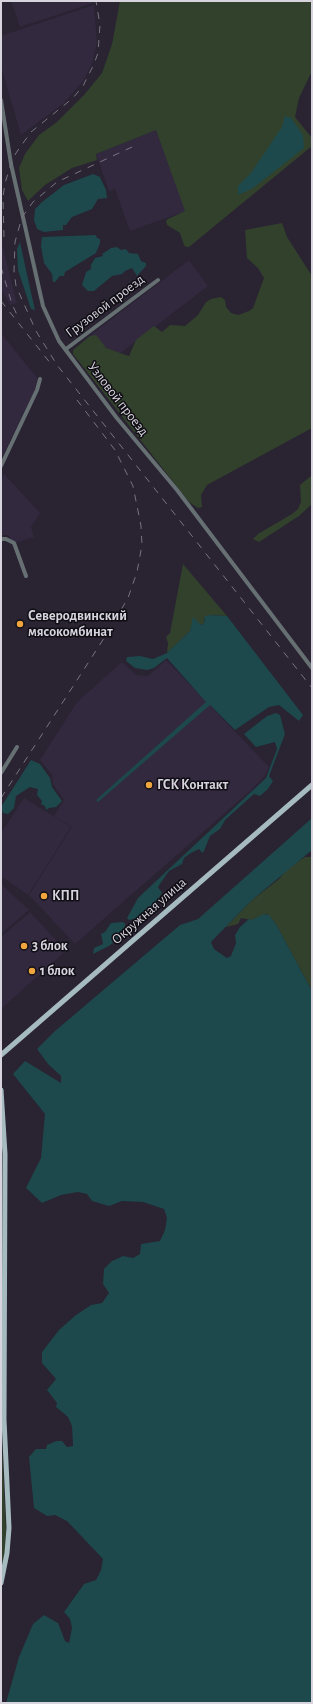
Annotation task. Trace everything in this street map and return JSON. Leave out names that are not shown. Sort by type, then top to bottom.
[{"type":"main road","name":"Окружная улица","points":[[1,1056],[312,785]]},
{"type":"main road","points":[[1,1090],[5,1154],[6,1257],[3,1419],[9,1528],[8,1553],[1,1583]]},
{"type":"street","name":"Узловой проезд","points":[[1,100],[11,164],[43,306],[59,341],[116,416],[177,490],[312,668]]},
{"type":"street","name":"Грузовой проезд","points":[[66,349],[158,280]]},
{"type":"street","points":[[1,466],[37,390],[40,379]]},
{"type":"street","points":[[1,538],[14,543],[26,576]]},
{"type":"street","points":[[1,773],[17,747]]},
{"type":"shaded area","points":[[11,1],[99,1],[20,27]]},
{"type":"shaded area","points":[[120,1],[312,1],[312,71],[299,98],[295,117],[312,138],[312,146],[189,247],[184,245],[180,233],[167,225],[166,221],[168,219],[185,211],[156,130],[96,154],[97,160],[72,168],[45,185],[28,201],[22,190],[19,168],[25,154],[39,135],[57,122],[84,95],[102,73],[112,44]]},
{"type":"shaded area","points":[[94,5],[97,43],[93,61],[84,80],[64,103],[21,135],[1,66],[1,36]]},
{"type":"shaded area","points":[[285,116],[291,118],[303,135],[304,148],[253,188],[238,195],[238,186],[251,173],[282,127]]},
{"type":"shaded area","points":[[156,130],[186,211],[130,231],[115,189],[109,191],[96,154]]},
{"type":"shaded area","points":[[93,174],[100,177],[106,190],[107,198],[98,199],[92,209],[72,217],[66,225],[63,225],[63,230],[44,232],[37,229],[34,220],[35,209],[42,202],[64,185]]},
{"type":"shaded area","points":[[282,223],[287,237],[312,276],[312,428],[207,485],[201,495],[202,507],[198,508],[189,502],[73,354],[73,350],[90,336],[96,335],[106,348],[129,356],[136,340],[154,326],[162,332],[170,325],[185,326],[198,315],[206,302],[211,299],[221,297],[225,300],[226,307],[231,313],[238,315],[249,311],[253,308],[264,278],[258,268],[247,258],[245,230]]},
{"type":"shaded area","points":[[96,235],[97,238],[100,239],[100,243],[96,253],[65,272],[64,276],[60,276],[55,282],[53,282],[52,274],[44,263],[41,246],[42,237]]},
{"type":"shaded area","points":[[1,241],[17,303],[10,305],[1,288]]},
{"type":"shaded area","points":[[20,242],[35,310],[31,309],[18,270],[17,249]]},
{"type":"shaded area","points":[[117,247],[121,250],[126,249],[129,253],[138,254],[141,261],[146,263],[146,266],[137,276],[132,268],[122,274],[112,276],[94,291],[88,291],[82,285],[86,272],[91,269],[91,265],[95,258],[103,256],[102,254],[111,248]]},
{"type":"shaded area","points":[[189,260],[208,286],[105,365],[84,340]]},
{"type":"shaded area","points":[[1,333],[37,378],[35,390],[3,455],[1,453]]},
{"type":"shaded area","points":[[4,474],[40,513],[31,527],[34,537],[15,543],[10,539],[9,535],[1,535],[1,480]]},
{"type":"shaded area","points":[[312,475],[312,504],[299,516],[259,542],[253,539],[258,534],[298,509],[301,502],[300,485]]},
{"type":"shaded area","points":[[183,564],[227,616],[210,615],[204,619],[204,623],[190,631],[167,653],[168,643],[166,637],[170,633]]},
{"type":"shaded area","points":[[205,616],[227,616],[303,715],[299,721],[279,705],[269,707],[235,730],[210,705],[98,802],[96,800],[206,702],[167,658],[154,668],[147,670],[135,668],[126,661],[127,657],[140,656],[153,659],[167,653],[190,631],[193,617],[201,625],[204,623]]},
{"type":"shaded area","name":"ГСК Контакт","points":[[166,660],[269,767],[264,777],[250,791],[75,944],[29,895],[72,827],[54,816],[64,800],[53,784],[52,775],[40,760],[77,702],[122,662],[136,675],[148,676]]},
{"type":"shaded area","points":[[276,713],[280,715],[285,734],[269,776],[273,781],[268,789],[260,796],[254,794],[225,820],[220,829],[210,836],[202,853],[199,849],[191,853],[184,858],[182,864],[169,871],[158,887],[162,893],[158,899],[139,918],[129,920],[127,918],[138,898],[266,778],[277,749],[275,742],[256,747],[244,734],[267,716]]},
{"type":"shaded area","points":[[31,760],[40,764],[50,778],[52,787],[62,801],[56,807],[46,810],[45,806],[41,804],[42,801],[37,795],[38,789],[30,787],[16,796],[14,808],[8,814],[3,813],[1,807]]},
{"type":"shaded area","points":[[24,798],[71,827],[28,895],[1,876],[1,833]]},
{"type":"shaded area","points":[[312,818],[312,850],[251,901],[211,942],[214,949],[227,958],[231,956],[236,943],[235,935],[240,927],[249,919],[251,920],[264,914],[269,915],[276,924],[312,991],[312,1703],[6,1703],[19,1657],[33,1624],[44,1615],[58,1623],[65,1641],[69,1643],[72,1628],[70,1619],[64,1612],[84,1584],[96,1580],[101,1570],[103,1559],[67,1521],[55,1515],[47,1516],[34,1508],[29,1457],[36,1449],[46,1449],[47,1445],[56,1441],[62,1441],[67,1447],[73,1446],[72,1426],[68,1417],[56,1407],[57,1403],[47,1390],[56,1379],[42,1363],[42,1352],[59,1330],[76,1315],[91,1305],[102,1303],[109,1293],[103,1284],[104,1269],[112,1261],[123,1256],[133,1258],[140,1254],[141,1244],[160,1241],[165,1230],[167,1218],[164,1209],[143,1202],[122,1201],[109,1206],[92,1201],[87,1194],[78,1192],[61,1195],[42,1203],[26,1188],[41,1158],[45,1114],[13,1074],[25,1061],[61,1083],[61,1076],[48,1064],[37,1049],[55,1031],[180,925],[198,919]]},
{"type":"shaded area","points":[[305,857],[312,857],[312,991],[276,924],[267,914],[251,920],[241,918],[238,924],[226,927],[251,901],[279,879],[287,869]]},
{"type":"shaded area","points":[[1,884],[29,910],[1,934]]},
{"type":"shaded area","points":[[30,912],[66,951],[1,1009],[1,937]]},
{"type":"shaded area","points":[[111,923],[125,923],[125,926],[121,936],[109,946],[93,954],[94,948],[103,944],[101,934],[105,932]]},
{"type":"shaded area","points":[[1,1425],[6,1530],[5,1552],[1,1571]]},
{"type":"railway","points":[[4,237],[3,197],[5,183],[16,153],[31,132],[73,98],[83,86],[94,64],[98,53],[100,25],[96,1]]},
{"type":"railway","points":[[132,147],[57,182],[33,202],[22,217],[15,242],[14,271],[16,286],[36,331],[57,365],[312,688]]},
{"type":"railway","points":[[1,267],[12,304],[18,317]]},
{"type":"railway","points":[[1,301],[51,364]]},
{"type":"railway","points":[[1,798],[108,632],[128,598],[137,572],[142,545],[141,526],[133,486],[115,450],[77,400]]},
{"type":"place","name":"Северодвинский мясокомбинат","points":[[20,624]]},
{"type":"place","name":"ГСК Контакт","points":[[149,785]]},
{"type":"place","name":"КПП","points":[[44,896]]},
{"type":"place","name":"3 блок","points":[[24,946]]},
{"type":"place","name":"1 блок","points":[[32,971]]}]
